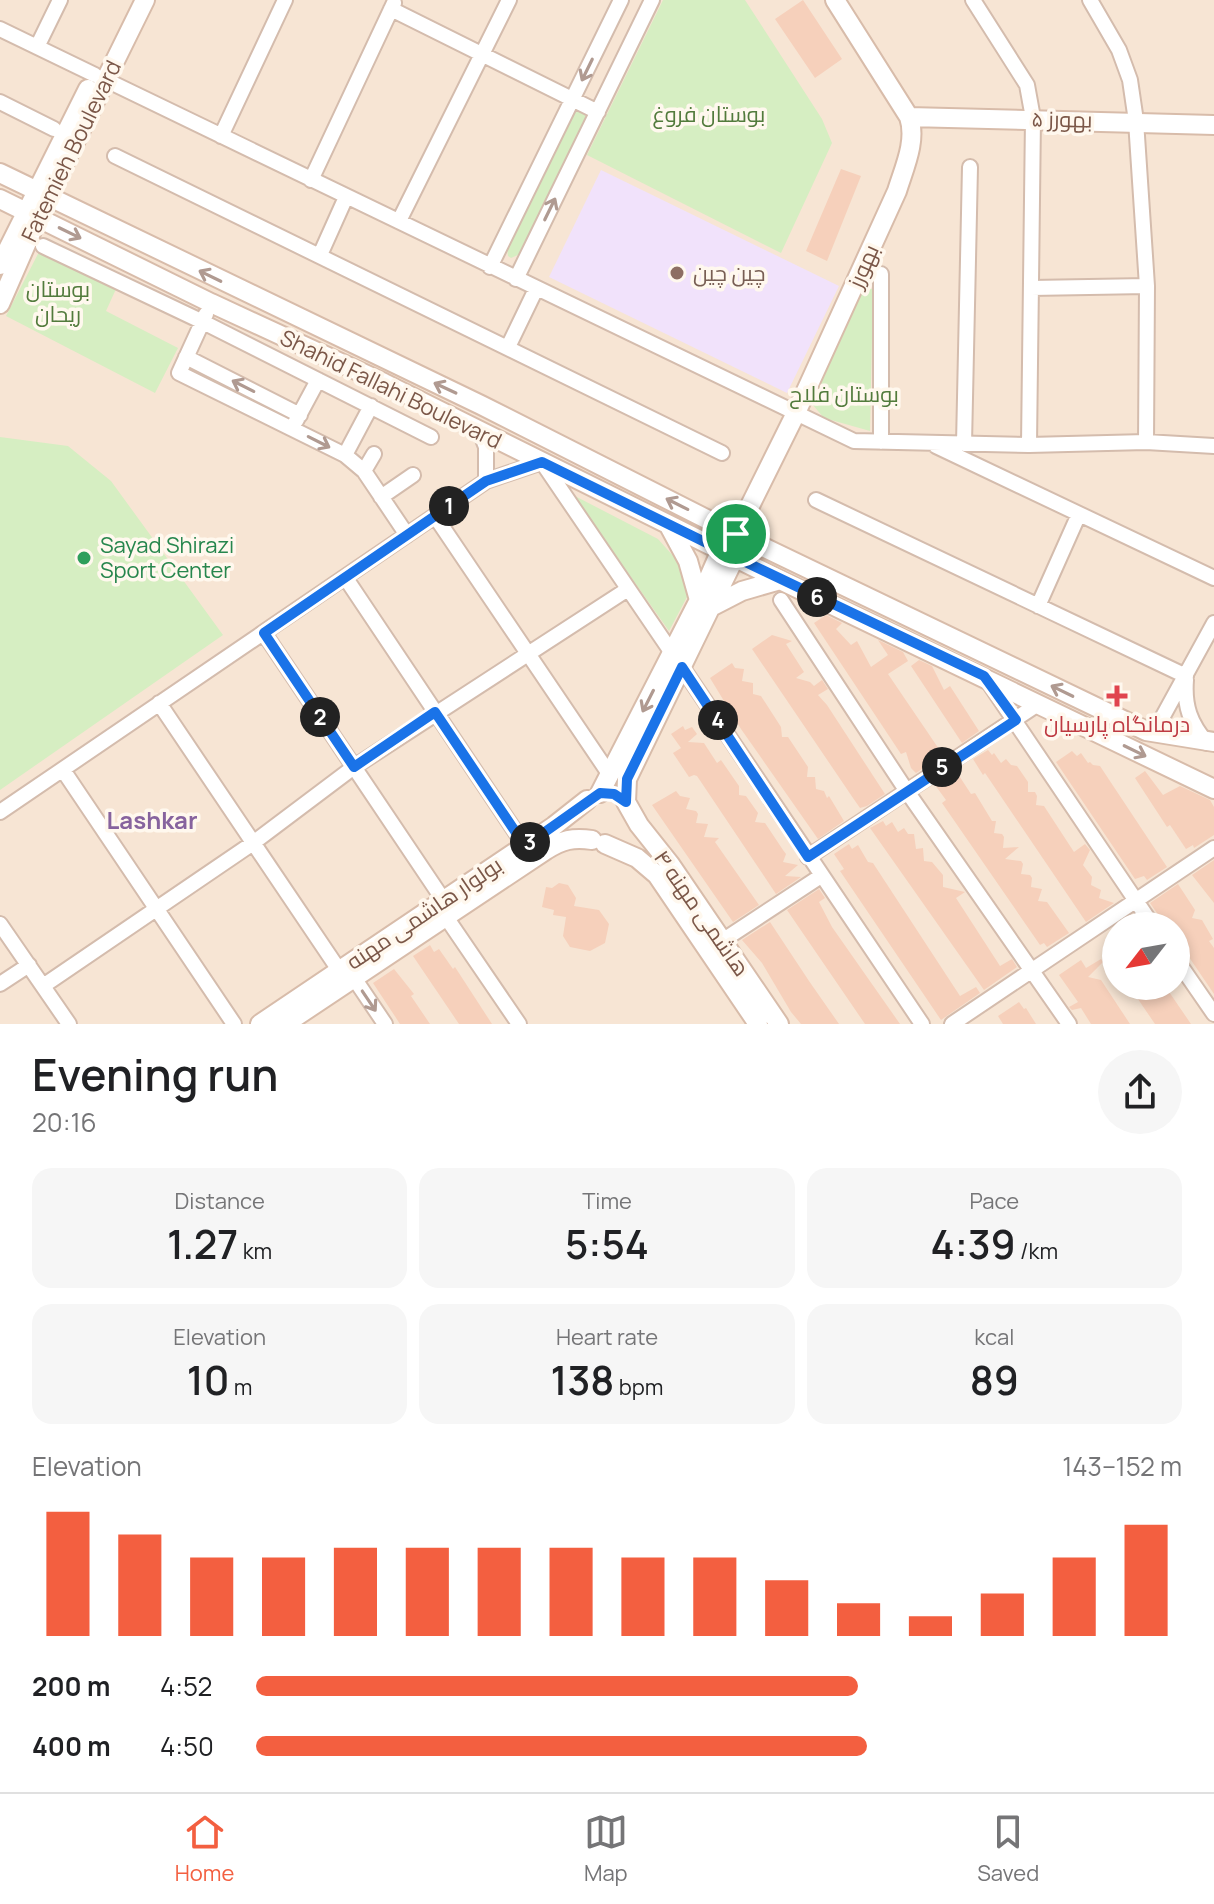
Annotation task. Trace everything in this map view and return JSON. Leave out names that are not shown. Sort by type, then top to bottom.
[{"type":"street","points":[[37,47],[60,0]]},
{"type":"street","name":"Fatemieh Boulevard","points":[[100,78],[131,0]]},
{"type":"street","name":"Fatemieh Boulevard","points":[[0,304],[42,193],[100,78],[145,0]]},
{"type":"street","points":[[221,136],[285,0]]},
{"type":"street","points":[[399,221],[509,0]]},
{"type":"street","points":[[490,267],[621,0]]},
{"type":"street","points":[[516,279],[652,0]]},
{"type":"street","points":[[835,0],[909,117]]},
{"type":"street","points":[[973,0],[1027,85],[1033,118],[1029,445]]},
{"type":"street","points":[[1090,0],[1119,50],[1130,80],[1136,121],[1147,286],[1146,442]]},
{"type":"street","points":[[311,180],[393,4],[481,54],[598,112]]},
{"type":"street","points":[[0,29],[854,441],[1029,445],[1146,442],[1214,446]]},
{"type":"street","points":[[0,102],[54,129]]},
{"type":"street","name":"بهورز ۵","points":[[909,117],[1214,125]]},
{"type":"street","name":"بهورز","points":[[736,534],[795,415],[897,191],[912,137],[909,117]]},
{"type":"street","points":[[115,156],[722,453]]},
{"type":"street","points":[[964,444],[970,167]]},
{"type":"street","name":"Shahid Fallahi Boulevard","points":[[0,173],[1146,731],[1210,742]]},
{"type":"street","points":[[320,255],[346,197]]},
{"type":"street","name":"Shahid Fallahi Boulevard","points":[[0,199],[1214,789]]},
{"type":"street","name":"Fatemieh Boulevard","points":[[0,265],[32,214]]},
{"type":"street","points":[[43,246],[203,322],[431,437]]},
{"type":"street","points":[[881,274],[881,442]]},
{"type":"street","points":[[1031,288],[1147,286]]},
{"type":"street","points":[[508,347],[536,289]]},
{"type":"street","points":[[211,303],[179,373],[345,455],[364,471],[407,535]]},
{"type":"street","points":[[186,357],[300,415]]},
{"type":"street","points":[[292,428],[318,380]]},
{"type":"street","points":[[345,455],[371,406]]},
{"type":"street","points":[[480,432],[486,447],[486,481]]},
{"type":"street","points":[[930,443],[1214,578]]},
{"type":"street","points":[[364,471],[374,454]]},
{"type":"street","points":[[0,812],[486,481],[542,462],[922,1024]]},
{"type":"street","points":[[381,497],[413,475]]},
{"type":"street","points":[[816,500],[1186,676]]},
{"type":"street","points":[[1038,606],[1079,514]]},
{"type":"street","points":[[435,516],[610,775]]},
{"type":"street","points":[[668,524],[688,561],[705,604],[780,580]]},
{"type":"street","name":"بولوار هاشمی مهنه","points":[[445,909],[594,797],[677,660],[736,534]]},
{"type":"street","points":[[345,577],[525,846]]},
{"type":"street","points":[[43,986],[253,843],[354,767],[435,712],[628,589]]},
{"type":"street","points":[[781,600],[906,790],[1069,1024]]},
{"type":"street","points":[[1146,731],[1162,718],[1214,623]]},
{"type":"street","points":[[264,633],[519,1024]]},
{"type":"street","name":"بولوار هاشمی مهنه","points":[[626,802],[627,779],[677,660]]},
{"type":"street","points":[[984,676],[1143,912]]},
{"type":"street","points":[[1186,676],[1185,701],[1189,717],[1210,742]]},
{"type":"street","points":[[159,703],[253,843],[385,1024]]},
{"type":"street","points":[[808,857],[1038,704]]},
{"type":"street","points":[[63,770],[234,1024]]},
{"type":"street","points":[[614,794],[626,802],[632,816],[629,830],[619,840],[598,842],[582,828],[581,813],[594,797],[614,794]]},
{"type":"street","name":"هاشمی مهنه ۴","points":[[626,802],[779,1024]]},
{"type":"street","name":"بولوار هاشمی مهنه","points":[[260,1024],[559,842],[576,837],[598,842]]},
{"type":"street","name":"هاشمی مهنه ۴","points":[[598,842],[637,858],[657,875],[758,1024]]},
{"type":"street","points":[[952,1024],[1214,848]]},
{"type":"street","points":[[722,941],[821,876]]},
{"type":"street","points":[[0,924],[69,1024]]},
{"type":"street","points":[[0,984],[29,965]]},
{"type":"street","name":"بولوار هاشمی مهنه","points":[[285,1024],[346,974]]},
{"type":"street","points":[[1190,979],[1214,1014]]},
{"type":"shaded area","points":[[0,0],[1214,0],[1214,1024],[0,1024]]},
{"type":"shaded area","points":[[601,170],[839,286],[787,393],[549,277]]},
{"type":"green space","name":"بوستان فروغ","points":[[663,0],[745,0],[822,119],[832,143],[781,253],[587,155]]},
{"type":"green space","points":[[578,111],[585,115],[585,121],[520,254],[511,258],[507,248],[572,115]]},
{"type":"green space","name":"بوستان ریحان","points":[[40,250],[116,289],[106,311],[178,348],[155,393],[6,316]]},
{"type":"green space","name":"بوستان فلاح","points":[[863,288],[873,289],[870,431],[824,418],[812,404]]},
{"type":"green space","name":"Sayad Shirazi Sport Center","points":[[0,437],[68,446],[111,481],[223,635],[0,790]]},
{"type":"green space","points":[[573,495],[658,539],[675,558],[687,585],[687,597],[669,631]]},
{"type":"building","points":[[803,0],[842,59],[815,78],[775,19]]},
{"type":"building","points":[[841,169],[861,176],[827,261],[806,251]]},
{"type":"building","points":[[826,615],[842,623],[836,629],[851,645],[857,641],[871,667],[888,655],[878,640],[903,652],[908,661],[888,674],[943,755],[916,773],[911,768],[906,752],[901,754],[814,623]]},
{"type":"building","points":[[772,635],[792,641],[786,644],[804,672],[796,678],[814,686],[822,680],[828,689],[818,695],[885,794],[867,806],[860,808],[752,649]]},
{"type":"building","points":[[919,660],[932,666],[944,690],[950,686],[979,731],[962,743],[911,666]]},
{"type":"building","points":[[732,663],[735,668],[744,669],[742,681],[753,683],[753,694],[761,696],[781,727],[782,737],[788,737],[808,767],[807,777],[815,777],[816,789],[824,791],[827,798],[829,796],[844,821],[818,839],[741,729],[710,678]]},
{"type":"building","points":[[683,726],[685,730],[692,727],[697,734],[688,742],[704,743],[717,763],[721,760],[739,786],[739,795],[746,796],[758,813],[755,822],[765,823],[786,854],[783,862],[798,865],[785,876],[801,877],[776,894],[697,776],[689,777],[673,753],[681,748],[671,734]]},
{"type":"building","points":[[988,750],[1001,763],[1006,759],[1017,766],[1028,782],[1028,792],[1035,792],[1037,796],[1036,805],[1044,806],[1074,852],[1085,844],[1090,850],[1083,865],[1092,877],[1091,885],[1101,890],[1099,898],[1114,903],[1086,922],[973,759]]},
{"type":"building","points":[[1072,751],[1077,756],[1081,753],[1088,763],[1100,766],[1167,867],[1147,880],[1144,876],[1135,879],[1056,762]]},
{"type":"building","points":[[956,771],[971,794],[975,793],[992,821],[996,821],[994,833],[1004,837],[1003,848],[1019,847],[1005,859],[1021,861],[1021,874],[1030,875],[1031,887],[1042,889],[1038,901],[1047,902],[1069,933],[1047,947],[1044,943],[1040,945],[942,803],[946,800],[935,785]]},
{"type":"building","points":[[1145,771],[1163,795],[1180,786],[1210,800],[1214,807],[1214,835],[1194,848],[1193,845],[1186,849],[1170,825],[1167,827],[1135,778]]},
{"type":"building","points":[[676,791],[680,796],[690,798],[686,809],[696,811],[696,823],[708,824],[704,837],[719,838],[715,842],[759,905],[733,922],[652,805]]},
{"type":"building","points":[[883,821],[886,826],[892,822],[898,832],[904,828],[908,834],[914,834],[916,849],[923,848],[924,861],[932,862],[943,875],[943,887],[965,892],[956,898],[1000,966],[1012,959],[1017,967],[984,990],[870,828]]},
{"type":"building","points":[[849,844],[852,849],[858,845],[868,862],[873,863],[960,996],[976,987],[980,993],[941,1020],[840,871],[844,869],[834,854]]},
{"type":"building","points":[[1214,860],[1214,903],[1192,875]]},
{"type":"building","points":[[559,883],[568,885],[576,898],[574,906],[599,910],[609,924],[605,943],[590,951],[570,947],[563,936],[566,917],[553,915],[554,910],[542,907],[546,887],[552,888]]},
{"type":"building","points":[[1178,884],[1195,910],[1192,918],[1202,920],[1213,939],[1209,941],[1214,948],[1214,994],[1190,959],[1190,912],[1156,912],[1150,903]]},
{"type":"building","points":[[819,889],[825,898],[819,902],[832,927],[900,1024],[865,1024],[787,910]]},
{"type":"building","points":[[770,922],[839,1024],[801,1024],[762,963],[742,940]]},
{"type":"building","points":[[430,945],[434,952],[439,949],[453,969],[455,967],[492,1024],[459,1024],[413,956]]},
{"type":"building","points":[[1101,959],[1102,963],[1088,977],[1101,980],[1102,1000],[1114,1000],[1130,1024],[1091,1024],[1081,1008],[1072,1010],[1069,1007],[1078,1002],[1059,975],[1081,960],[1086,968]]},
{"type":"building","points":[[394,969],[414,994],[411,996],[430,1024],[400,1024],[373,983]]},
{"type":"building","points":[[1139,1000],[1175,1000],[1191,1024],[1155,1024]]},
{"type":"building","points":[[1019,1002],[1036,1024],[1003,1024],[998,1016]]},
{"type":"place","name":"چین چین","points":[[677,273]]},
{"type":"place","name":"Sayad Shirazi Sport Center","points":[[84,558]]},
{"type":"place","name":"درمانگاه پارسیان","points":[[1117,696]]},
{"type":"district","name":"Lashkar","points":[[152,821]]},
{"type":"route","points":[[542,462],[721,550],[736,534],[735,557],[984,676],[1016,720],[808,857],[682,667],[627,779],[626,802],[614,794],[600,793],[525,846],[435,712],[354,767],[264,633],[486,481],[542,462]]}]
